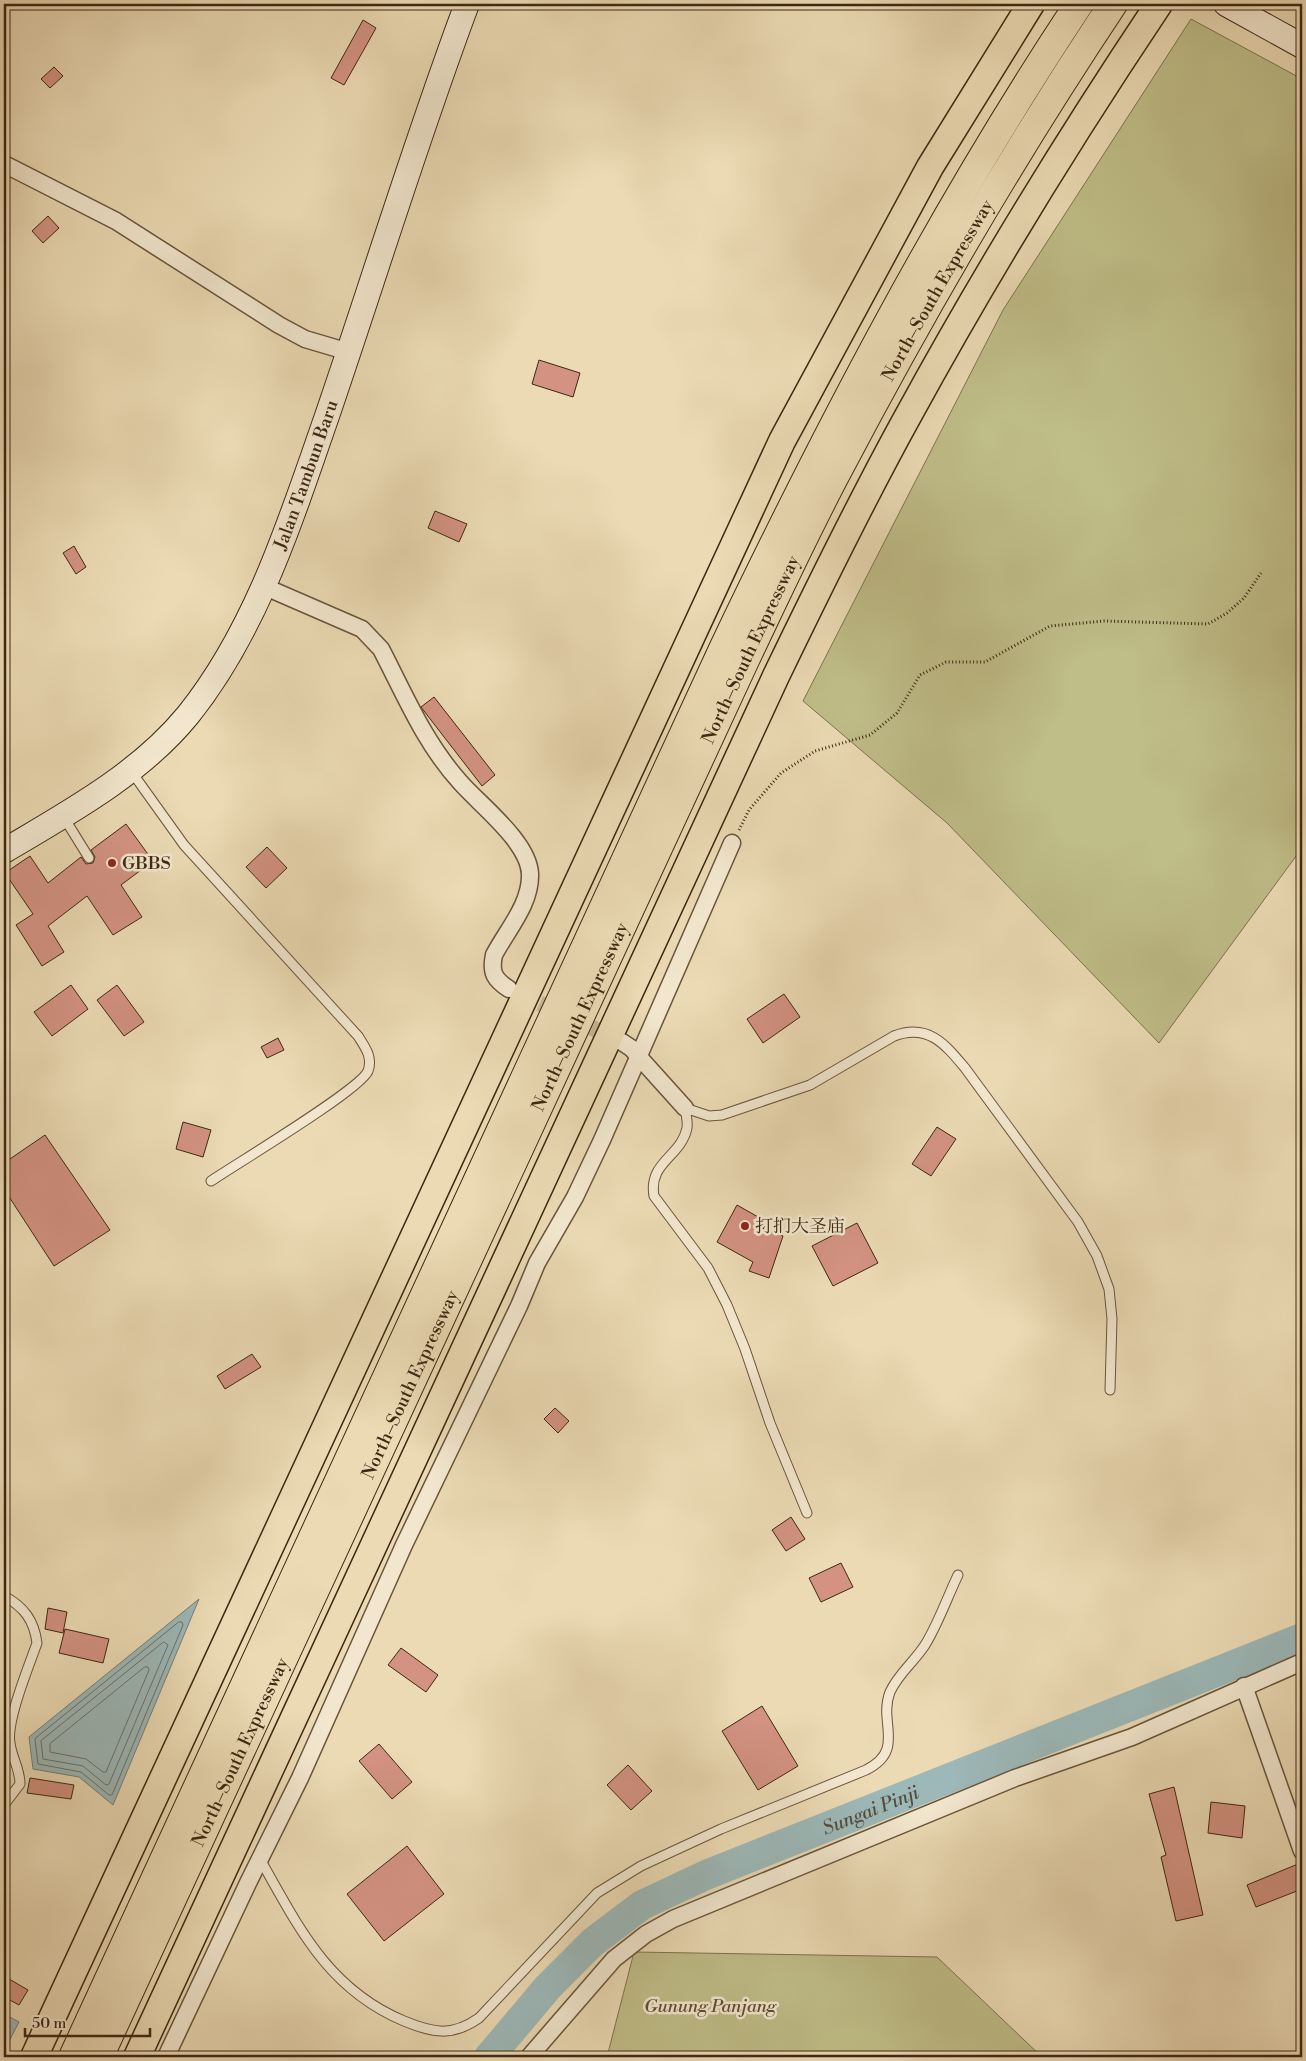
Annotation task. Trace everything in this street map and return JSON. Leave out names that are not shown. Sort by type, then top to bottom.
[{"type":"highway","name":"North–South Expressway","points":[[73,2057],[719,657],[782,525],[853,386],[964,188],[1018,98],[1079,4]]},
{"type":"highway","name":"North–South Expressway","points":[[99,2057],[745,660],[805,536],[876,398],[988,202],[1043,110],[1113,4]]},
{"type":"main road","name":"Jalan Tambun Baru","points":[[4,851],[63,815],[130,769],[167,737],[205,692],[223,663],[262,586],[293,514],[349,352],[424,119],[466,4]]},
{"type":"main road","points":[[34,2057],[782,441],[930,168],[1030,4]]},
{"type":"main road","points":[[137,2057],[736,762],[836,553],[908,416],[965,316],[1076,131],[1159,4]]},
{"type":"main road","points":[[1226,4],[1302,46]]},
{"type":"street","points":[[4,164],[116,221],[279,325],[305,339],[349,352]]},
{"type":"street","points":[[262,586],[348,622],[362,629],[373,638],[384,655],[428,742],[460,782],[520,846],[530,871],[530,888],[524,903],[494,956],[492,965],[492,973],[498,982],[509,989]]},
{"type":"street","points":[[166,2057],[537,1263],[575,1197],[640,1057],[732,843]]},
{"type":"street","points":[[622,1042],[640,1057],[686,1108]]},
{"type":"street","points":[[529,2057],[592,1982],[614,1959],[646,1934],[672,1919],[1006,1782],[1132,1736],[1302,1662]]},
{"type":"street","points":[[1244,1686],[1302,1851]]},
{"type":"lane","points":[[130,769],[184,845],[358,1036],[366,1049],[370,1061],[367,1073],[356,1084],[312,1116],[211,1181]]},
{"type":"lane","points":[[63,815],[89,858]]},
{"type":"lane","points":[[807,1513],[770,1423],[746,1349],[728,1305],[708,1268],[654,1196],[652,1184],[654,1175],[685,1133],[687,1127],[686,1108],[709,1116],[722,1115],[810,1086],[894,1036],[907,1031],[921,1032],[935,1038],[950,1050],[965,1068],[1078,1222],[1097,1256],[1110,1289],[1112,1319],[1110,1390]]},
{"type":"lane","points":[[260,1859],[308,1939],[332,1972],[355,1994],[385,2013],[424,2029],[446,2032],[466,2027],[479,2018],[597,1893],[641,1866],[721,1829],[875,1766],[887,1752],[889,1737],[886,1706],[890,1692],[925,1645],[958,1575]]},
{"type":"lane","points":[[4,1596],[17,1604],[28,1616],[35,1630],[37,1643],[9,1727],[10,1743],[20,1772],[20,1784],[4,1805]]},
{"type":"path","points":[[732,843],[749,810],[781,773],[815,751],[870,735],[897,713],[920,675],[946,662],[985,662],[1050,626],[1104,621],[1208,624],[1227,613],[1244,598],[1261,573]]},
{"type":"green space","points":[[1191,19],[1302,79],[1302,848],[1159,1043],[947,823],[803,701],[1003,310]]},
{"type":"green space","name":"Gunung Panjang","points":[[634,1952],[937,1957],[1042,2057],[607,2057]]},
{"type":"water","points":[[199,1599],[113,1805],[79,1777],[33,1769],[29,1737]]},
{"type":"water","points":[[4,2014],[19,2022],[4,2051]]},
{"type":"building","points":[[363,20],[376,28],[344,85],[331,78]]},
{"type":"building","points":[[54,67],[63,76],[50,88],[41,79]]},
{"type":"building","points":[[48,216],[59,228],[43,243],[32,231]]},
{"type":"building","points":[[539,360],[580,373],[573,397],[532,384]]},
{"type":"building","points":[[435,511],[467,524],[459,542],[428,528]]},
{"type":"building","points":[[74,546],[86,567],[76,574],[63,553]]},
{"type":"building","points":[[434,697],[495,775],[482,786],[421,707]]},
{"type":"building","points":[[126,824],[153,861],[121,885],[142,917],[113,935],[87,896],[48,926],[64,952],[42,966],[16,925],[33,914],[5,873],[30,856],[48,883],[81,857],[86,864],[93,863],[95,857],[91,850]]},
{"type":"building","points":[[267,847],[287,868],[266,888],[246,867]]},
{"type":"building","points":[[71,985],[88,1009],[52,1036],[34,1012]]},
{"type":"building","points":[[117,985],[144,1022],[124,1036],[97,1000]]},
{"type":"building","points":[[784,994],[800,1017],[763,1043],[747,1019]]},
{"type":"building","points":[[278,1038],[284,1050],[267,1058],[261,1047]]},
{"type":"building","points":[[183,1122],[211,1130],[203,1157],[176,1149]]},
{"type":"building","points":[[937,1127],[956,1139],[931,1176],[912,1164]]},
{"type":"building","points":[[45,1135],[110,1230],[54,1266],[4,1189],[4,1163]]},
{"type":"building","points":[[737,1205],[767,1222],[763,1229],[783,1236],[769,1278],[749,1271],[753,1262],[717,1242]]},
{"type":"building","points":[[857,1223],[878,1263],[833,1286],[812,1246]]},
{"type":"building","points":[[252,1354],[261,1367],[225,1389],[217,1376]]},
{"type":"building","points":[[555,1408],[569,1421],[558,1433],[544,1419]]},
{"type":"building","points":[[791,1517],[805,1539],[786,1551],[772,1530]]},
{"type":"building","points":[[841,1563],[853,1587],[821,1602],[809,1578]]},
{"type":"building","points":[[48,1608],[67,1612],[63,1633],[45,1629]]},
{"type":"building","points":[[65,1629],[109,1639],[103,1663],[59,1653]]},
{"type":"building","points":[[401,1648],[438,1675],[426,1692],[388,1665]]},
{"type":"building","points":[[762,1706],[798,1766],[758,1790],[722,1731]]},
{"type":"building","points":[[379,1744],[412,1782],[392,1799],[359,1761]]},
{"type":"building","points":[[628,1765],[652,1791],[631,1810],[607,1785]]},
{"type":"building","points":[[30,1778],[74,1785],[71,1799],[27,1793]]},
{"type":"building","points":[[1174,1787],[1203,1915],[1176,1921],[1161,1857],[1166,1855],[1149,1794]]},
{"type":"building","points":[[1211,1802],[1245,1806],[1242,1838],[1208,1833]]},
{"type":"building","points":[[407,1846],[444,1894],[384,1941],[347,1894]]},
{"type":"building","points":[[1298,1864],[1302,1876],[1302,1889],[1256,1907],[1247,1885]]},
{"type":"building","points":[[4,1976],[28,1990],[19,2005],[4,1997]]},
{"type":"waterway","name":"Sungai Pinji","points":[[489,2057],[548,1987],[593,1942],[642,1905],[706,1875],[1302,1638]]},
{"type":"tunnel","points":[[518,993],[618,1040]]},
{"type":"place","name":"GBBS","points":[[112,863]]},
{"type":"place","name":"打扪大圣庙","points":[[745,1226]]}]
